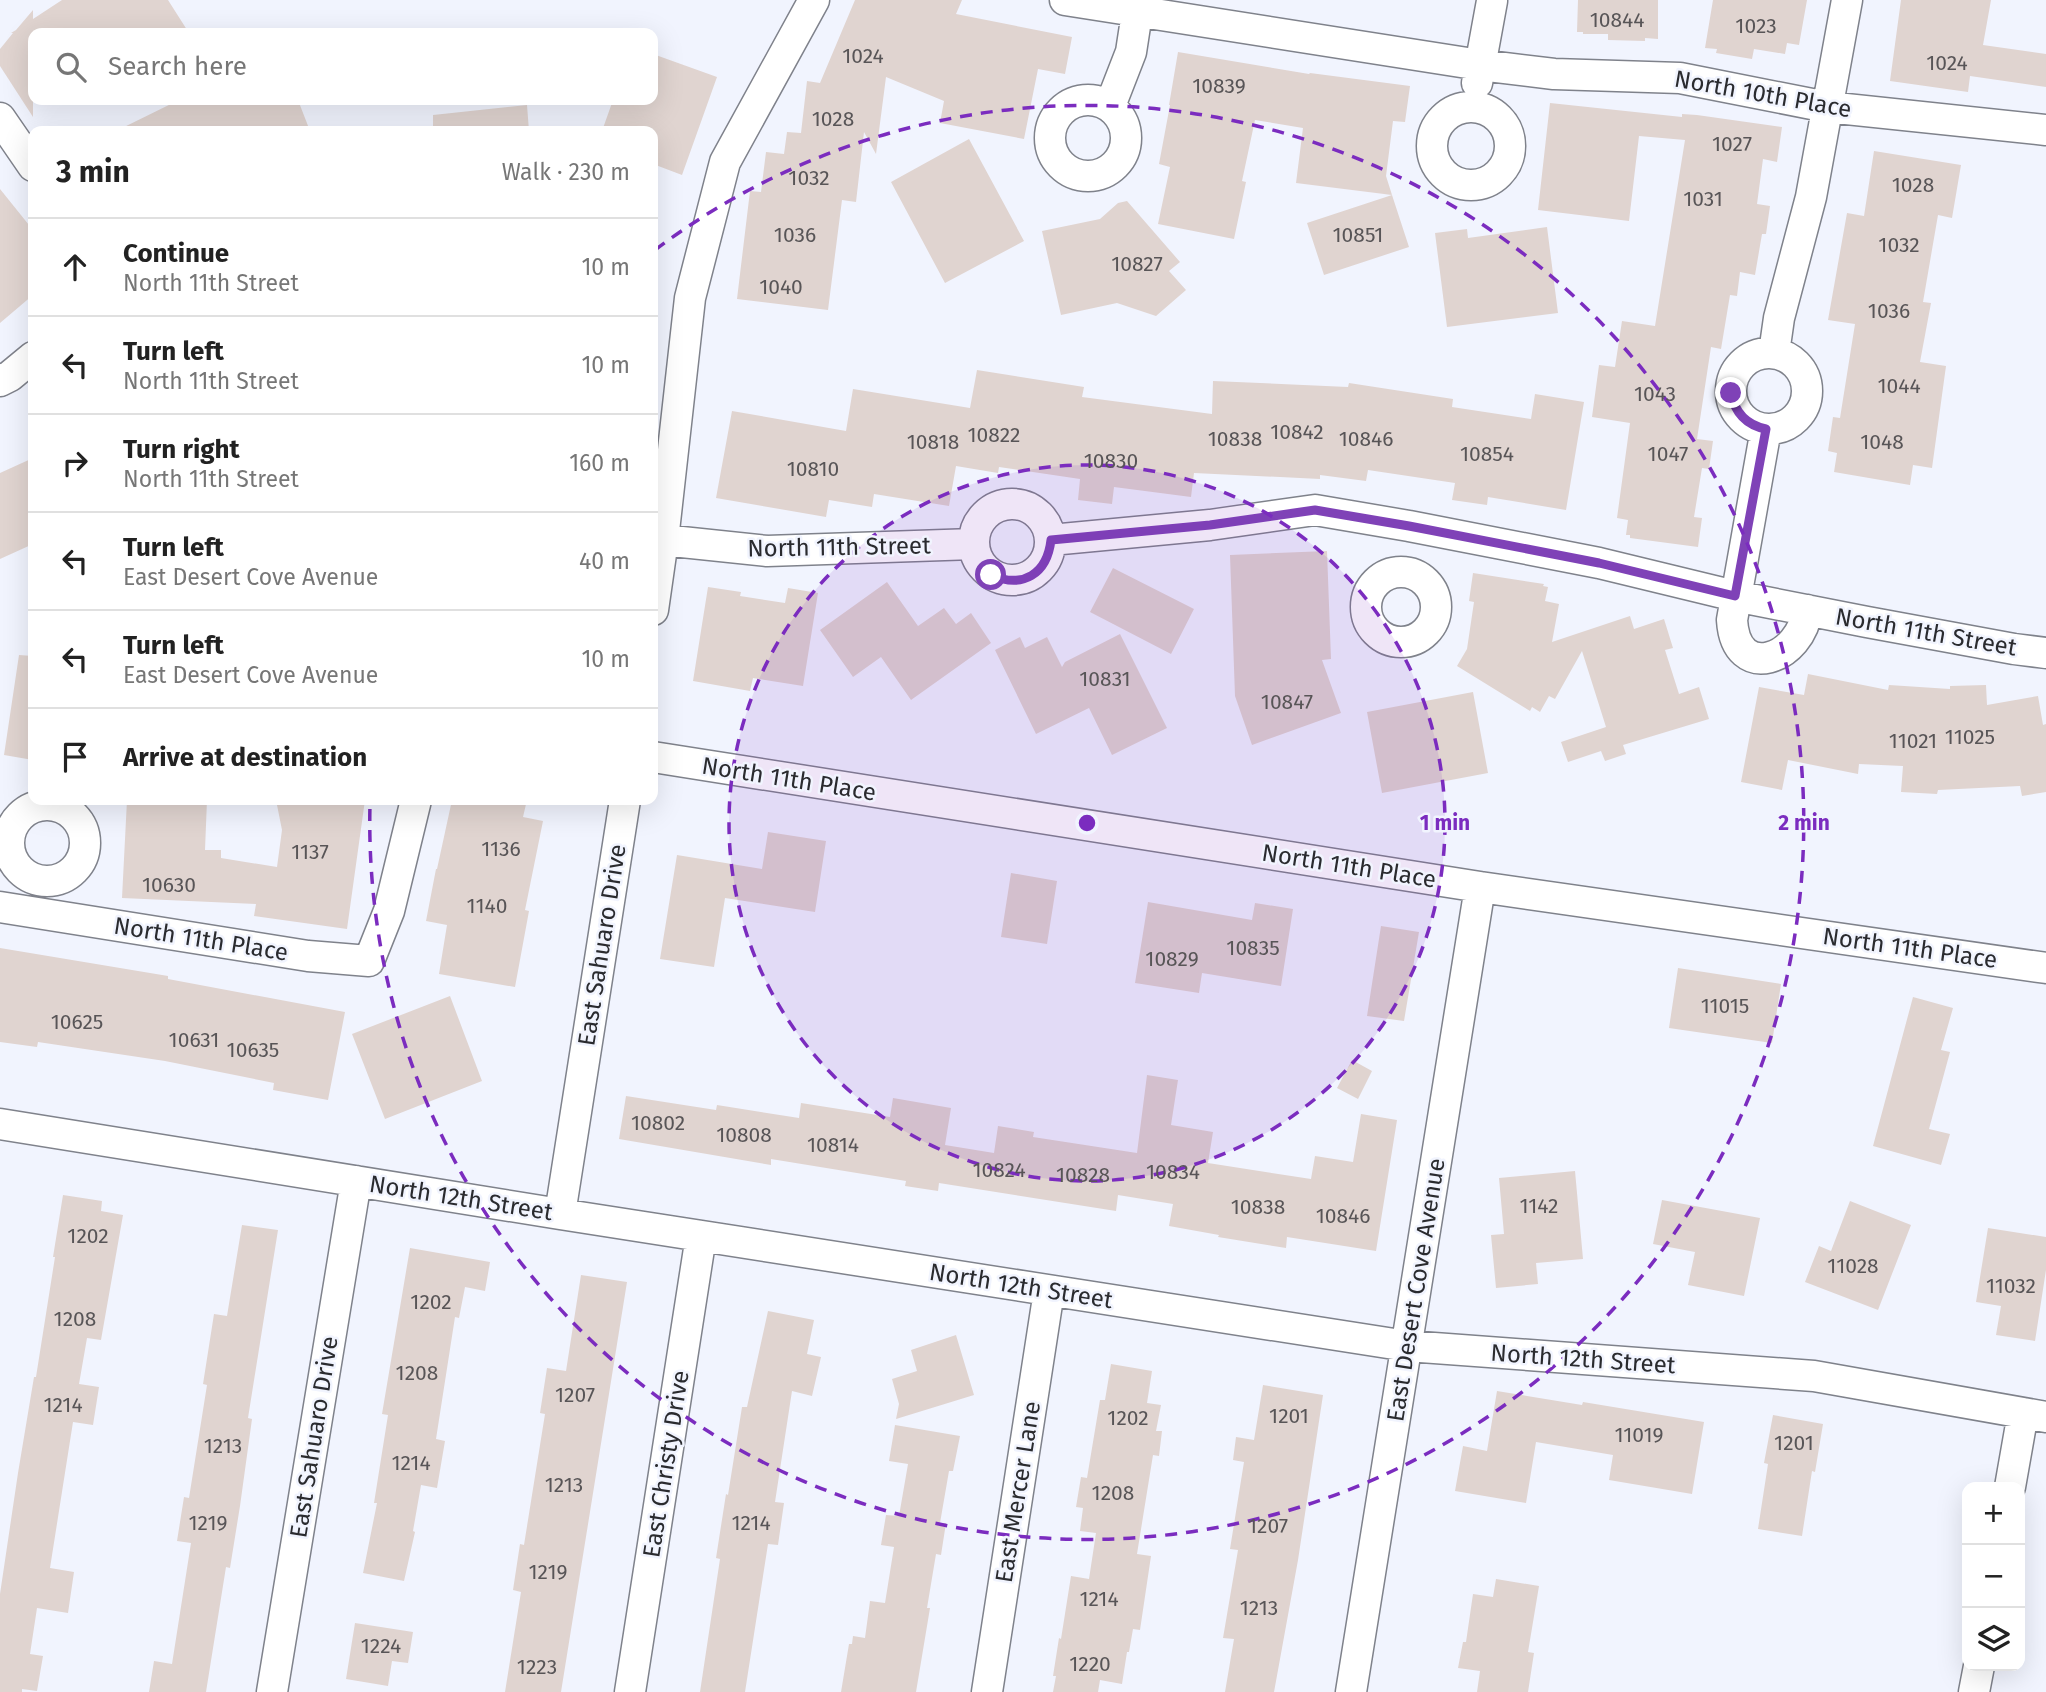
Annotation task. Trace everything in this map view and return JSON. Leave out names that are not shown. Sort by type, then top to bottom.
[{"type":"street","points":[[658,539],[690,298],[725,162],[814,0]]},
{"type":"street","name":"North 10th Place","points":[[1065,0],[1480,65],[1554,74],[1679,78],[1827,107],[2046,130]]},
{"type":"street","points":[[1474,107],[1491,0],[1506,0]]},
{"type":"street","points":[[1774,353],[1779,318],[1811,197],[1847,0]]},
{"type":"street","points":[[1110,106],[1131,52],[1137,13]]},
{"type":"street","points":[[0,118],[28,159]]},
{"type":"street","points":[[1774,353],[1786,356],[1795,363],[1807,383],[1807,395],[1798,416],[1789,424],[1766,429],[1746,421],[1733,403],[1732,381],[1744,363],[1753,356],[1774,353]]},
{"type":"street","points":[[0,381],[28,361]]},
{"type":"street","points":[[1735,596],[1766,429]]},
{"type":"street","points":[[1010,504],[1033,510],[1048,528],[1051,540],[1049,552],[1037,572],[1014,581],[991,575],[982,566],[974,544],[975,532],[988,513],[1010,504]]},
{"type":"street","name":"North 11th Street","points":[[1051,540],[1210,525],[1315,510],[1599,563],[1735,596],[2046,653]]},
{"type":"street","points":[[1406,573],[1409,526]]},
{"type":"street","name":"North 11th Street","points":[[658,539],[767,551],[974,544]]},
{"type":"street","name":"North 11th Street","points":[[1735,596],[1731,620],[1734,634],[1737,644],[1745,654],[1753,658],[1773,657],[1791,644],[1804,625],[1807,610]]},
{"type":"street","name":"North 11th Place","points":[[658,758],[1480,887],[2046,968]]},
{"type":"street","name":"North 11th Place","points":[[0,907],[308,957],[369,961],[389,911],[415,805]]},
{"type":"street","name":"East Sahuaro Drive","points":[[559,1214],[624,805]]},
{"type":"street","points":[[34,911],[38,881]]},
{"type":"street","name":"East Desert Cove Avenue","points":[[1351,1692],[1480,887]]},
{"type":"street","name":"North 12th Street","points":[[1,1134],[356,1181],[1407,1346],[1814,1376],[2034,1415]]},
{"type":"street","name":"East Sahuaro Drive","points":[[272,1692],[356,1181]]},
{"type":"street","name":"East Christy Drive","points":[[630,1692],[701,1236]]},
{"type":"street","name":"East Mercer Lane","points":[[987,1692],[1049,1291]]},
{"type":"street","points":[[2012,1482],[2034,1415]]},
{"type":"street","points":[[1975,1692],[1978,1671]]},
{"type":"building","points":[[62,0],[168,0],[186,28],[28,28],[28,105],[33,105],[33,117],[0,66],[0,49],[33,10],[33,19]]},
{"type":"building","points":[[855,0],[962,0],[956,14],[1072,37],[1065,74],[1038,69],[1024,139],[940,123],[944,101],[886,77],[876,154],[864,132],[856,202],[842,200],[828,310],[737,299],[750,191],[761,192],[766,152],[784,154],[787,132],[801,133],[807,81],[820,83]]},
{"type":"building","points":[[1578,0],[1658,0],[1658,39],[1608,40],[1608,34],[1577,32]]},
{"type":"building","points":[[1713,0],[1807,0],[1799,45],[1787,43],[1785,54],[1754,49],[1752,59],[1716,53],[1717,49],[1705,48]]},
{"type":"building","points":[[1901,0],[1991,0],[1983,45],[2046,54],[2046,87],[1970,76],[1968,92],[1890,81]]},
{"type":"building","points":[[1178,52],[1309,74],[1410,86],[1405,122],[1393,121],[1386,176],[1392,195],[1296,183],[1303,128],[1255,120],[1242,181],[1246,182],[1234,239],[1158,224],[1170,167],[1159,164]]},
{"type":"building","points":[[658,56],[717,77],[682,175],[658,166],[658,126],[604,126],[611,105],[658,105]]},
{"type":"building","points":[[1550,103],[1682,117],[1682,114],[1697,115],[1782,127],[1777,162],[1763,159],[1757,204],[1770,206],[1755,275],[1740,272],[1737,296],[1730,295],[1721,349],[1711,347],[1697,439],[1713,441],[1709,469],[1702,468],[1694,517],[1702,518],[1698,547],[1630,538],[1630,535],[1626,535],[1628,520],[1617,518],[1630,423],[1592,417],[1599,365],[1615,367],[1622,321],[1655,326],[1685,140],[1639,136],[1629,221],[1538,210]]},
{"type":"building","points":[[169,105],[300,105],[308,126],[126,126]]},
{"type":"building","points":[[527,105],[529,126],[433,126],[433,115]]},
{"type":"building","points":[[969,139],[1024,241],[945,283],[891,182]]},
{"type":"building","points":[[1874,151],[1961,165],[1952,218],[1938,215],[1923,302],[1931,303],[1920,362],[1946,366],[1932,468],[1913,465],[1910,485],[1834,472],[1837,453],[1828,451],[1833,417],[1840,418],[1855,324],[1828,320],[1847,213],[1864,216]]},
{"type":"building","points":[[0,189],[28,224],[28,299],[0,323]]},
{"type":"building","points":[[1392,195],[1409,247],[1324,275],[1307,223]]},
{"type":"building","points":[[1127,201],[1180,262],[1169,271],[1186,290],[1156,316],[1117,303],[1061,315],[1042,231],[1100,219],[1118,203]]},
{"type":"building","points":[[1547,227],[1558,313],[1447,327],[1435,233],[1467,229],[1468,238]]},
{"type":"building","points":[[977,370],[1084,387],[1082,397],[1212,414],[1213,381],[1348,387],[1349,383],[1453,399],[1452,407],[1531,419],[1535,394],[1584,402],[1566,510],[1488,497],[1487,505],[1452,500],[1455,483],[1368,470],[1366,481],[1320,475],[1320,479],[1194,473],[1191,497],[1114,487],[1112,504],[1078,500],[1080,479],[999,467],[998,473],[956,466],[949,506],[874,494],[872,507],[829,500],[826,517],[716,498],[732,411],[846,431],[853,389],[970,408]]},
{"type":"building","points":[[28,460],[28,546],[0,559],[0,473]]},
{"type":"building","points":[[1327,551],[1331,659],[1322,660],[1341,713],[1252,745],[1235,696],[1230,555]]},
{"type":"building","points":[[1113,568],[1194,609],[1171,654],[1090,612]]},
{"type":"building","points":[[1473,573],[1544,584],[1543,586],[1548,587],[1545,601],[1559,604],[1552,642],[1630,616],[1634,629],[1664,619],[1673,648],[1665,650],[1679,694],[1699,687],[1709,719],[1623,745],[1626,754],[1605,761],[1601,751],[1568,762],[1561,742],[1606,727],[1582,651],[1555,699],[1549,696],[1540,712],[1532,707],[1530,711],[1457,666],[1467,649],[1474,602],[1469,601]]},
{"type":"building","points":[[887,582],[918,626],[944,608],[956,624],[971,613],[991,643],[911,700],[881,657],[853,677],[820,630]]},
{"type":"building","points":[[708,587],[741,592],[740,596],[785,603],[788,588],[818,593],[803,686],[753,678],[750,691],[693,681]]},
{"type":"building","points":[[1120,634],[1167,728],[1112,755],[1089,708],[1036,734],[995,650],[1020,637],[1025,648],[1047,637],[1062,667],[1065,662]]},
{"type":"building","points":[[19,655],[28,656],[28,759],[4,755]]},
{"type":"building","points":[[1808,674],[1888,690],[1889,685],[1950,689],[1950,686],[1986,685],[1987,705],[2038,696],[2043,725],[2046,724],[2046,792],[2022,796],[2020,786],[1938,790],[1937,794],[1901,792],[1903,766],[1859,764],[1858,774],[1788,760],[1782,790],[1741,782],[1759,687],[1804,695]]},
{"type":"building","points":[[1473,692],[1488,773],[1382,793],[1367,712]]},
{"type":"building","points":[[127,805],[207,805],[205,850],[221,850],[221,858],[277,867],[282,830],[277,805],[364,805],[347,929],[254,916],[256,904],[122,898]]},
{"type":"building","points":[[451,805],[526,805],[523,817],[543,821],[525,910],[529,911],[515,987],[439,974],[447,925],[426,921]]},
{"type":"building","points":[[768,832],[826,841],[815,912],[725,898],[714,967],[660,959],[677,855],[762,869]]},
{"type":"building","points":[[1011,873],[1057,881],[1047,944],[1001,937]]},
{"type":"building","points":[[1148,902],[1252,920],[1255,903],[1293,909],[1281,986],[1202,973],[1199,993],[1135,983]]},
{"type":"building","points":[[1381,926],[1419,932],[1404,1021],[1367,1016]]},
{"type":"building","points":[[0,948],[168,976],[168,979],[345,1012],[328,1100],[273,1090],[274,1083],[165,1061],[38,1042],[37,1047],[0,1042]]},
{"type":"building","points":[[1678,968],[1781,984],[1772,1043],[1669,1028]]},
{"type":"building","points":[[450,996],[482,1081],[385,1119],[352,1034]]},
{"type":"building","points":[[1913,997],[1953,1008],[1941,1050],[1950,1052],[1929,1129],[1950,1134],[1941,1165],[1873,1146]]},
{"type":"building","points":[[1352,1060],[1372,1071],[1358,1099],[1337,1088]]},
{"type":"building","points":[[1147,1075],[1178,1080],[1171,1125],[1213,1132],[1208,1163],[1311,1179],[1315,1156],[1353,1162],[1361,1114],[1397,1120],[1376,1251],[1287,1237],[1286,1248],[1218,1237],[1219,1235],[1169,1226],[1173,1204],[1118,1195],[1116,1211],[939,1183],[938,1191],[905,1186],[906,1181],[771,1159],[771,1165],[619,1139],[626,1096],[716,1110],[717,1105],[799,1118],[801,1103],[890,1117],[893,1098],[951,1108],[945,1145],[994,1153],[998,1126],[1034,1132],[1033,1137],[1137,1153]]},
{"type":"building","points":[[1575,1171],[1583,1259],[1536,1263],[1538,1284],[1496,1288],[1491,1235],[1504,1234],[1499,1178]]},
{"type":"building","points":[[63,1195],[102,1201],[101,1211],[123,1215],[101,1340],[87,1338],[79,1384],[99,1387],[93,1425],[73,1422],[50,1568],[74,1572],[68,1613],[37,1608],[30,1654],[43,1656],[37,1691],[22,1689],[22,1692],[0,1692],[0,1594]]},
{"type":"building","points":[[1662,1200],[1760,1218],[1744,1296],[1688,1285],[1695,1252],[1653,1244]]},
{"type":"building","points":[[1850,1201],[1911,1225],[1878,1310],[1805,1282],[1819,1246],[1831,1251]]},
{"type":"building","points":[[242,1225],[278,1230],[248,1418],[252,1419],[240,1506],[230,1568],[226,1567],[206,1692],[149,1692],[154,1661],[172,1664],[191,1543],[177,1541],[184,1497],[189,1498],[207,1385],[203,1384],[214,1314],[227,1316]]},
{"type":"building","points":[[1988,1228],[2046,1237],[2046,1270],[2035,1341],[1996,1335],[2001,1306],[1976,1302]]},
{"type":"building","points":[[410,1248],[490,1262],[485,1291],[465,1287],[459,1318],[455,1317],[436,1439],[445,1441],[437,1488],[421,1485],[413,1531],[415,1532],[404,1581],[363,1573],[377,1503],[374,1503],[388,1415],[382,1414]]},
{"type":"building","points":[[581,1275],[627,1282],[561,1692],[505,1692],[521,1592],[513,1590],[520,1544],[524,1545],[545,1414],[540,1413],[547,1368],[566,1371]]},
{"type":"building","points":[[768,1311],[814,1320],[807,1354],[821,1357],[812,1396],[792,1391],[775,1502],[784,1503],[778,1545],[768,1544],[745,1692],[700,1692],[720,1559],[716,1558],[726,1494],[728,1495],[742,1407],[747,1407]]},
{"type":"building","points":[[956,1335],[974,1395],[896,1419],[899,1404],[892,1379],[917,1371],[911,1350]]},
{"type":"building","points":[[1111,1364],[1152,1371],[1147,1403],[1161,1405],[1156,1431],[1162,1431],[1159,1456],[1153,1455],[1137,1554],[1151,1556],[1140,1630],[1133,1629],[1122,1684],[1100,1680],[1098,1692],[1053,1692],[1056,1676],[1053,1676],[1071,1576],[1089,1579],[1096,1533],[1080,1531],[1083,1508],[1076,1507],[1081,1477],[1087,1478],[1100,1400],[1105,1400]]},
{"type":"building","points":[[1263,1385],[1323,1395],[1298,1560],[1274,1692],[1225,1692],[1234,1639],[1223,1638],[1238,1550],[1230,1549],[1244,1462],[1233,1460],[1236,1437],[1254,1440]]},
{"type":"building","points":[[1497,1391],[1704,1422],[1692,1494],[1609,1480],[1613,1455],[1536,1442],[1526,1503],[1455,1491],[1463,1446],[1487,1451]]},
{"type":"building","points":[[1773,1415],[1823,1424],[1815,1472],[1812,1471],[1802,1536],[1758,1529],[1768,1464],[1764,1463]]},
{"type":"building","points":[[895,1425],[960,1436],[953,1471],[949,1471],[940,1523],[946,1523],[941,1555],[936,1554],[916,1692],[841,1692],[849,1644],[852,1644],[853,1636],[865,1638],[870,1601],[885,1603],[894,1547],[881,1545],[886,1515],[899,1516],[908,1464],[889,1461]]},
{"type":"building","points":[[1496,1579],[1539,1586],[1528,1652],[1534,1653],[1528,1692],[1477,1692],[1480,1671],[1458,1668],[1463,1642],[1466,1642],[1473,1594],[1493,1597]]},
{"type":"building","points":[[355,1623],[413,1632],[408,1663],[392,1661],[388,1686],[346,1679]]},
{"type":"route","points":[[991,575],[1014,581],[1037,572],[1049,552],[1051,540],[1210,525],[1315,510],[1599,563],[1735,596],[1766,429],[1756,427],[1738,413],[1731,393]]}]
